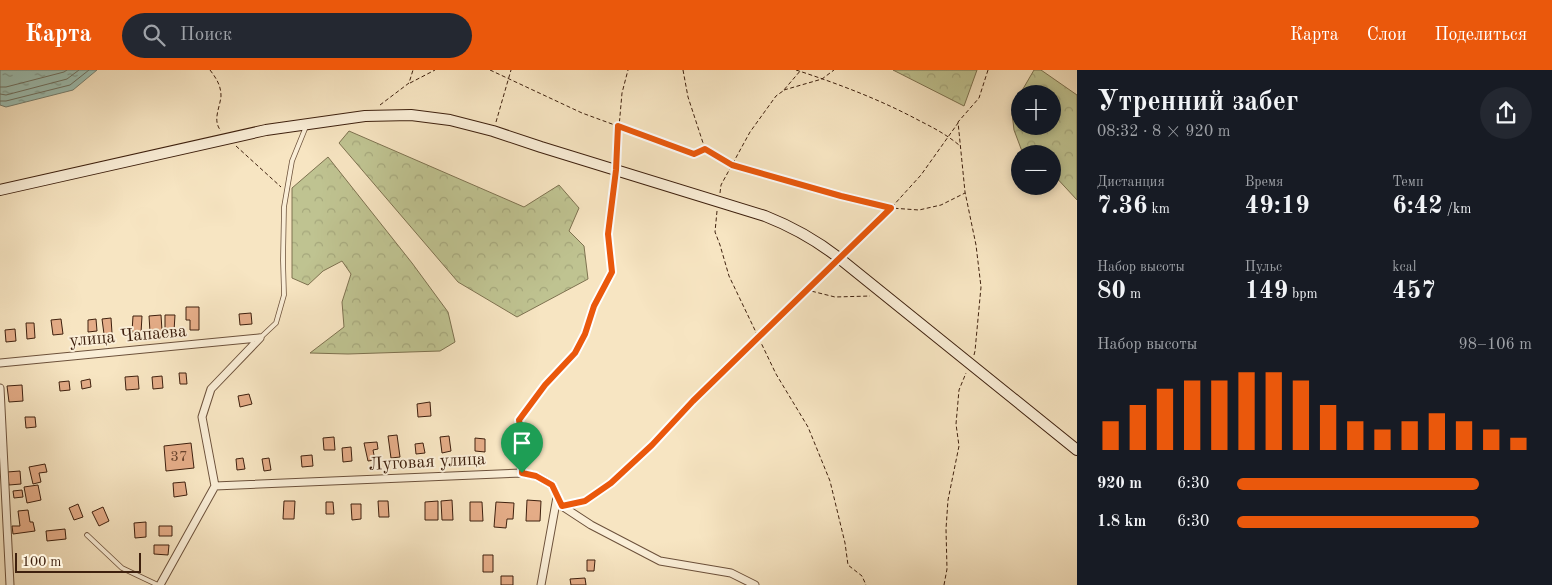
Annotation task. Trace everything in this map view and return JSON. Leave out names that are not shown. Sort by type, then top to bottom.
[{"type":"street","points":[[0,190],[266,130],[365,116],[411,115],[450,120],[493,131],[719,201],[790,226],[840,258],[1077,450]]},
{"type":"street","points":[[159,585],[215,486],[202,417],[211,389],[260,338]]},
{"type":"street","name":"улица Чапаева","points":[[0,363],[260,338]]},
{"type":"street","points":[[0,388],[10,585]]},
{"type":"street","name":"Луговая улица","points":[[215,486],[522,473],[536,476],[552,485],[562,506]]},
{"type":"street","points":[[541,585],[557,496]]},
{"type":"street","points":[[562,506],[591,524],[660,560],[731,573],[755,585]]},
{"type":"lane","points":[[260,338],[276,323],[284,295],[282,260],[284,207],[292,161],[305,129],[303,125]]},
{"type":"lane","points":[[87,535],[122,568],[159,585]]},
{"type":"path","points":[[409,83],[413,70]]},
{"type":"path","points":[[380,105],[409,83],[435,70]]},
{"type":"path","points":[[490,70],[582,113],[694,154],[705,149]]},
{"type":"path","points":[[493,131],[511,70]]},
{"type":"path","points":[[522,473],[523,443],[519,420],[545,385],[575,353],[585,334],[594,306],[612,272],[608,234],[616,170],[622,93],[628,70]]},
{"type":"path","points":[[683,70],[688,97],[705,149],[732,165],[891,208],[919,210],[942,205],[965,192]]},
{"type":"path","points":[[796,70],[844,86],[904,112],[949,136],[960,146]]},
{"type":"path","points":[[783,91],[822,79],[834,70]]},
{"type":"path","points":[[562,506],[585,501],[611,483],[652,445],[693,401],[891,208],[921,176],[958,122],[979,98],[988,70]]},
{"type":"path","points":[[800,71],[783,91],[776,96],[750,132],[721,185],[715,232],[729,276],[776,374],[808,427],[830,481],[845,543],[848,565],[862,576],[866,585]]},
{"type":"path","points":[[944,585],[947,569],[946,529],[948,500],[959,446],[956,424],[960,390],[975,351],[982,287],[965,192],[958,122]]},
{"type":"path","points":[[807,290],[836,297],[870,296]]},
{"type":"green space","points":[[893,70],[977,70],[964,106]]},
{"type":"green space","points":[[1034,70],[1041,70],[1077,95],[1077,200],[1061,183],[1061,145],[1020,145],[1016,135],[1061,135],[1061,85],[1025,85]]},
{"type":"green space","points":[[349,131],[524,207],[559,185],[579,208],[569,231],[584,246],[588,279],[517,317],[458,282],[339,143]]},
{"type":"green space","points":[[328,157],[412,263],[448,312],[455,342],[440,351],[348,354],[310,353],[344,327],[342,302],[351,274],[342,261],[323,271],[308,285],[292,278],[292,188]]},
{"type":"water","points":[[0,70],[97,70],[73,90],[6,107],[0,105]]},
{"type":"building","points":[[186,307],[199,307],[199,330],[190,330],[190,320],[186,320]]},
{"type":"building","points":[[251,313],[252,324],[240,325],[239,314]]},
{"type":"building","points":[[161,315],[162,331],[150,332],[149,316]]},
{"type":"building","points":[[165,315],[175,315],[174,331],[165,331]]},
{"type":"building","points":[[133,316],[142,316],[141,333],[132,332]]},
{"type":"building","points":[[111,318],[112,333],[104,334],[102,319]]},
{"type":"building","points":[[61,319],[63,334],[53,335],[51,320]]},
{"type":"building","points":[[96,319],[97,331],[88,332],[88,320]]},
{"type":"building","points":[[26,323],[34,323],[35,338],[27,339]]},
{"type":"building","points":[[15,329],[16,341],[6,342],[5,330]]},
{"type":"building","points":[[179,373],[186,373],[187,384],[180,384]]},
{"type":"building","points":[[138,376],[139,389],[126,390],[125,377]]},
{"type":"building","points":[[162,376],[163,388],[153,389],[152,377]]},
{"type":"building","points":[[90,379],[91,387],[82,389],[81,381]]},
{"type":"building","points":[[69,381],[70,390],[60,391],[59,382]]},
{"type":"building","points":[[22,385],[23,401],[9,402],[7,386]]},
{"type":"building","points":[[249,394],[252,404],[240,407],[238,396]]},
{"type":"building","points":[[430,402],[431,416],[418,417],[417,404]]},
{"type":"building","points":[[25,417],[35,417],[36,427],[26,428]]},
{"type":"building","points":[[397,435],[400,457],[391,458],[388,436]]},
{"type":"building","points":[[449,436],[451,451],[442,453],[440,437]]},
{"type":"building","points":[[334,437],[335,450],[324,450],[323,438]]},
{"type":"building","points":[[475,438],[485,439],[485,452],[475,451]]},
{"type":"building","points":[[377,442],[378,449],[373,450],[375,460],[368,461],[364,443]]},
{"type":"building","points":[[191,443],[194,468],[166,471],[164,446]]},
{"type":"building","points":[[423,443],[425,453],[416,454],[415,444]]},
{"type":"building","points":[[351,447],[352,461],[343,462],[342,448]]},
{"type":"building","points":[[312,455],[313,466],[302,467],[301,456]]},
{"type":"building","points":[[243,458],[245,469],[237,470],[236,459]]},
{"type":"building","points":[[269,458],[271,470],[264,471],[262,459]]},
{"type":"building","points":[[45,464],[47,472],[39,473],[41,482],[33,484],[29,467]]},
{"type":"building","points":[[20,471],[21,484],[9,485],[7,472]]},
{"type":"building","points":[[185,482],[187,495],[174,497],[173,483]]},
{"type":"building","points":[[38,485],[41,500],[27,503],[24,487]]},
{"type":"building","points":[[22,490],[23,497],[14,498],[13,491]]},
{"type":"building","points":[[452,500],[453,520],[442,520],[441,501]]},
{"type":"building","points":[[527,500],[541,501],[540,521],[526,521]]},
{"type":"building","points":[[284,501],[295,501],[294,519],[283,519]]},
{"type":"building","points":[[378,501],[388,501],[389,517],[379,517]]},
{"type":"building","points":[[438,501],[438,520],[425,520],[425,502]]},
{"type":"building","points":[[326,502],[333,502],[334,514],[326,514]]},
{"type":"building","points":[[470,502],[482,502],[483,521],[470,521]]},
{"type":"building","points":[[496,502],[514,503],[513,519],[507,519],[506,528],[494,527]]},
{"type":"building","points":[[78,504],[83,517],[74,520],[69,508]]},
{"type":"building","points":[[351,504],[361,504],[361,519],[352,520]]},
{"type":"building","points":[[103,507],[109,521],[99,526],[92,512]]},
{"type":"building","points":[[28,510],[30,522],[33,522],[35,531],[13,534],[12,526],[20,526],[18,511]]},
{"type":"building","points":[[146,522],[146,537],[135,538],[134,523]]},
{"type":"building","points":[[159,526],[172,526],[172,536],[159,536]]},
{"type":"building","points":[[65,529],[66,539],[47,541],[46,531]]},
{"type":"building","points":[[154,545],[169,545],[168,555],[154,554]]},
{"type":"building","points":[[483,555],[493,555],[493,572],[483,572]]},
{"type":"building","points":[[587,560],[595,560],[594,571],[587,571]]},
{"type":"building","points":[[501,576],[513,576],[513,585],[501,585]]},
{"type":"building","points":[[585,578],[586,585],[571,585],[570,579]]},
{"type":"route","points":[[618,126],[694,154],[705,149],[732,165],[891,208],[693,401],[652,445],[611,483],[585,501],[562,506],[552,485],[536,476],[522,473],[523,443],[519,420],[545,385],[575,353],[585,334],[594,306],[612,272],[608,234],[616,170],[618,126]]}]
